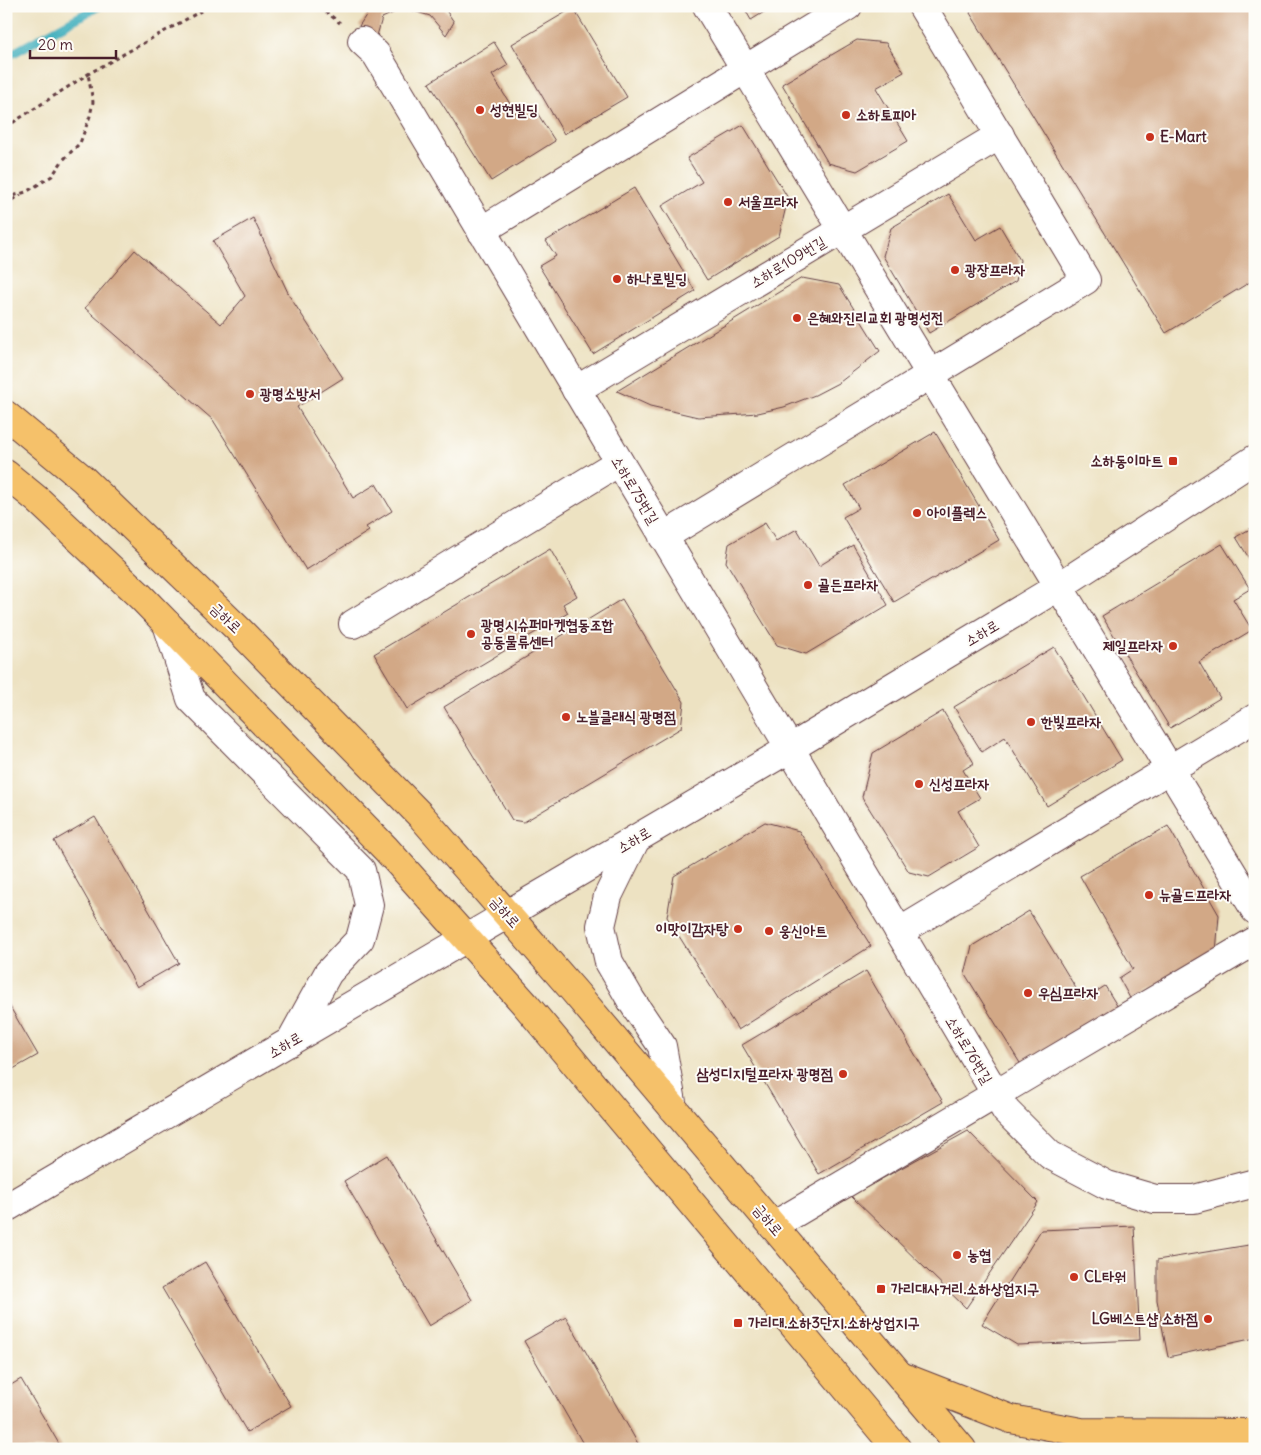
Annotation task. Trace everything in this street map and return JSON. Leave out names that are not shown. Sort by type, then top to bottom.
[{"type":"main road","name":"금하로","points":[[6,415],[83,478],[238,629],[421,816],[673,1108],[962,1449]]},
{"type":"main road","points":[[6,474],[39,501],[167,624],[386,849],[531,1012],[897,1449]]},
{"type":"main road","points":[[900,1376],[1010,1419],[1081,1432],[1255,1433]]},
{"type":"main road","points":[[1248,1449],[1255,1446]]},
{"type":"street","points":[[706,6],[1255,910]]},
{"type":"street","points":[[481,231],[848,6]]},
{"type":"street","points":[[663,537],[1086,280],[922,6]]},
{"type":"street","name":"소하로75번길","points":[[362,41],[376,54],[789,749]]},
{"type":"street","name":"소하로109번길","points":[[576,390],[1000,135]]},
{"type":"street","name":"소하로","points":[[8,1202],[290,1042],[789,749],[1058,587],[1255,459]]},
{"type":"street","points":[[353,624],[619,462]]},
{"type":"street","points":[[167,624],[191,699],[361,870],[369,905],[360,939],[328,973],[290,1042]]},
{"type":"street","points":[[899,932],[1255,718]]},
{"type":"street","name":"소하로76번길","points":[[789,749],[1006,1112],[1050,1155],[1107,1184],[1155,1199],[1194,1199],[1255,1182]]},
{"type":"street","points":[[636,839],[608,896],[601,926],[609,962],[662,1046],[673,1108]]},
{"type":"street","points":[[773,1226],[1255,941]]},
{"type":"path","points":[[6,127],[88,74],[210,6]]},
{"type":"path","points":[[6,204],[52,176],[63,160],[80,143],[93,102],[88,74]]},
{"type":"path","points":[[6,198],[26,192]]},
{"type":"building","points":[[372,6],[443,6],[454,22],[446,35],[430,16],[404,8],[382,18],[377,36],[359,26]]},
{"type":"building","points":[[743,6],[774,6],[751,20]]},
{"type":"building","name":"E-Mart","points":[[974,6],[1255,6],[1255,279],[1166,333],[970,13]]},
{"type":"building","points":[[573,8],[627,97],[564,134],[512,44]]},
{"type":"building","name":"소하토피아","points":[[857,40],[886,43],[904,72],[876,88],[908,141],[857,171],[828,163],[782,84]]},
{"type":"building","name":"성현빌딩","points":[[494,42],[508,65],[492,75],[517,115],[532,105],[555,141],[491,181],[429,83]]},
{"type":"building","name":"서울프라자","points":[[743,125],[788,198],[779,236],[707,280],[662,206],[702,182],[687,158]]},
{"type":"building","name":"하나로빌딩","points":[[634,188],[695,291],[593,354],[539,266],[556,256],[546,241]]},
{"type":"building","name":"광장프라자","points":[[948,194],[976,240],[1000,226],[1020,260],[1016,281],[929,333],[883,256],[891,228]]},
{"type":"building","name":"광명소방서","points":[[253,218],[290,297],[343,378],[297,407],[353,498],[376,484],[392,511],[366,527],[369,531],[306,570],[213,420],[85,308],[135,250],[221,324],[245,296],[213,241]]},
{"type":"building","name":"은혜와진리교회 광명성전","points":[[802,278],[839,285],[880,351],[840,382],[815,395],[784,407],[758,413],[698,417],[650,406],[617,391]]},
{"type":"building","name":"아이플렉스","points":[[935,432],[999,540],[894,602],[843,517],[859,508],[845,485]]},
{"type":"building","name":"골든프라자","points":[[765,523],[776,541],[797,529],[819,566],[853,545],[888,605],[806,654],[777,645],[726,562],[729,544]]},
{"type":"building","points":[[1255,526],[1255,568],[1236,537]]},
{"type":"building","name":"제일프라자","points":[[1222,544],[1250,589],[1233,599],[1252,630],[1199,662],[1220,698],[1170,728],[1102,616]]},
{"type":"building","name":"광명시슈퍼마켓협동조합 공동물류센터","points":[[550,549],[577,596],[563,604],[568,613],[407,709],[374,654]]},
{"type":"building","name":"노블클래식 광명점","points":[[622,599],[684,702],[681,728],[524,822],[512,820],[444,707]]},
{"type":"building","name":"한빛프라자","points":[[1054,647],[1122,760],[1047,806],[1005,737],[982,752],[954,707]]},
{"type":"building","name":"신성프라자","points":[[943,711],[974,763],[963,770],[980,798],[958,811],[979,847],[929,877],[909,872],[862,797],[873,753]]},
{"type":"building","points":[[95,817],[179,963],[137,987],[54,841]]},
{"type":"building","name":"웅신아트","points":[[765,822],[799,831],[871,946],[738,1030],[667,917],[674,876]]},
{"type":"building","name":"뉴골드프라자","points":[[1168,826],[1219,915],[1216,953],[1131,1000],[1119,978],[1133,969],[1080,876]]},
{"type":"building","name":"우심프라자","points":[[1029,911],[1083,1000],[1105,986],[1119,1009],[1023,1068],[965,974],[972,946]]},
{"type":"building","name":"삼성디지털프라자 광명점","points":[[866,971],[943,1102],[819,1174],[742,1045]]},
{"type":"building","points":[[6,1000],[38,1055],[6,1073]]},
{"type":"building","name":"농협","points":[[968,1131],[1038,1202],[966,1308],[851,1196]]},
{"type":"building","points":[[387,1155],[472,1300],[429,1326],[344,1181]]},
{"type":"building","name":"CL타워","points":[[1134,1226],[1140,1340],[1017,1345],[982,1324],[1041,1230]]},
{"type":"building","name":"LG베스트샵 소하점","points":[[1255,1244],[1255,1338],[1168,1357],[1157,1300],[1157,1260]]},
{"type":"building","points":[[205,1262],[291,1406],[247,1432],[162,1288]]},
{"type":"building","points":[[566,1317],[641,1449],[586,1449],[524,1341]]},
{"type":"building","points":[[21,1379],[62,1449],[6,1449],[6,1388]]},
{"type":"waterway","points":[[6,57],[99,6]]},
{"type":"place","name":"성현빌딩","points":[[480,110]]},
{"type":"place","name":"소하토피아","points":[[846,115]]},
{"type":"place","name":"E-Mart","points":[[1150,137]]},
{"type":"place","name":"서울프라자","points":[[728,202]]},
{"type":"place","name":"광장프라자","points":[[955,270]]},
{"type":"place","name":"하나로빌딩","points":[[617,279]]},
{"type":"place","name":"은혜와진리교회 광명성전","points":[[797,318]]},
{"type":"place","name":"광명소방서","points":[[250,394]]},
{"type":"place","name":"소하동이마트","points":[[1173,461]]},
{"type":"place","name":"아이플렉스","points":[[917,513]]},
{"type":"place","name":"골든프라자","points":[[808,585]]},
{"type":"place","name":"광명시슈퍼마켓협동조합 공동물류센터","points":[[471,634]]},
{"type":"place","name":"제일프라자","points":[[1173,646]]},
{"type":"place","name":"노블클래식 광명점","points":[[566,717]]},
{"type":"place","name":"한빛프라자","points":[[1031,722]]},
{"type":"place","name":"신성프라자","points":[[919,784]]},
{"type":"place","name":"뉴골드프라자","points":[[1149,895]]},
{"type":"place","name":"이맛이감자탕","points":[[738,929]]},
{"type":"place","name":"웅신아트","points":[[769,931]]},
{"type":"place","name":"우심프라자","points":[[1028,993]]},
{"type":"place","name":"삼성디지털프라자 광명점","points":[[843,1074]]},
{"type":"place","name":"농협","points":[[957,1255]]},
{"type":"place","name":"CL타워","points":[[1074,1277]]},
{"type":"place","name":"가리대사거리.소하상업지구","points":[[881,1289]]},
{"type":"place","name":"LG베스트샵 소하점","points":[[1208,1319]]},
{"type":"place","name":"가리대.소하3단지.소하상업지구","points":[[738,1323]]}]
